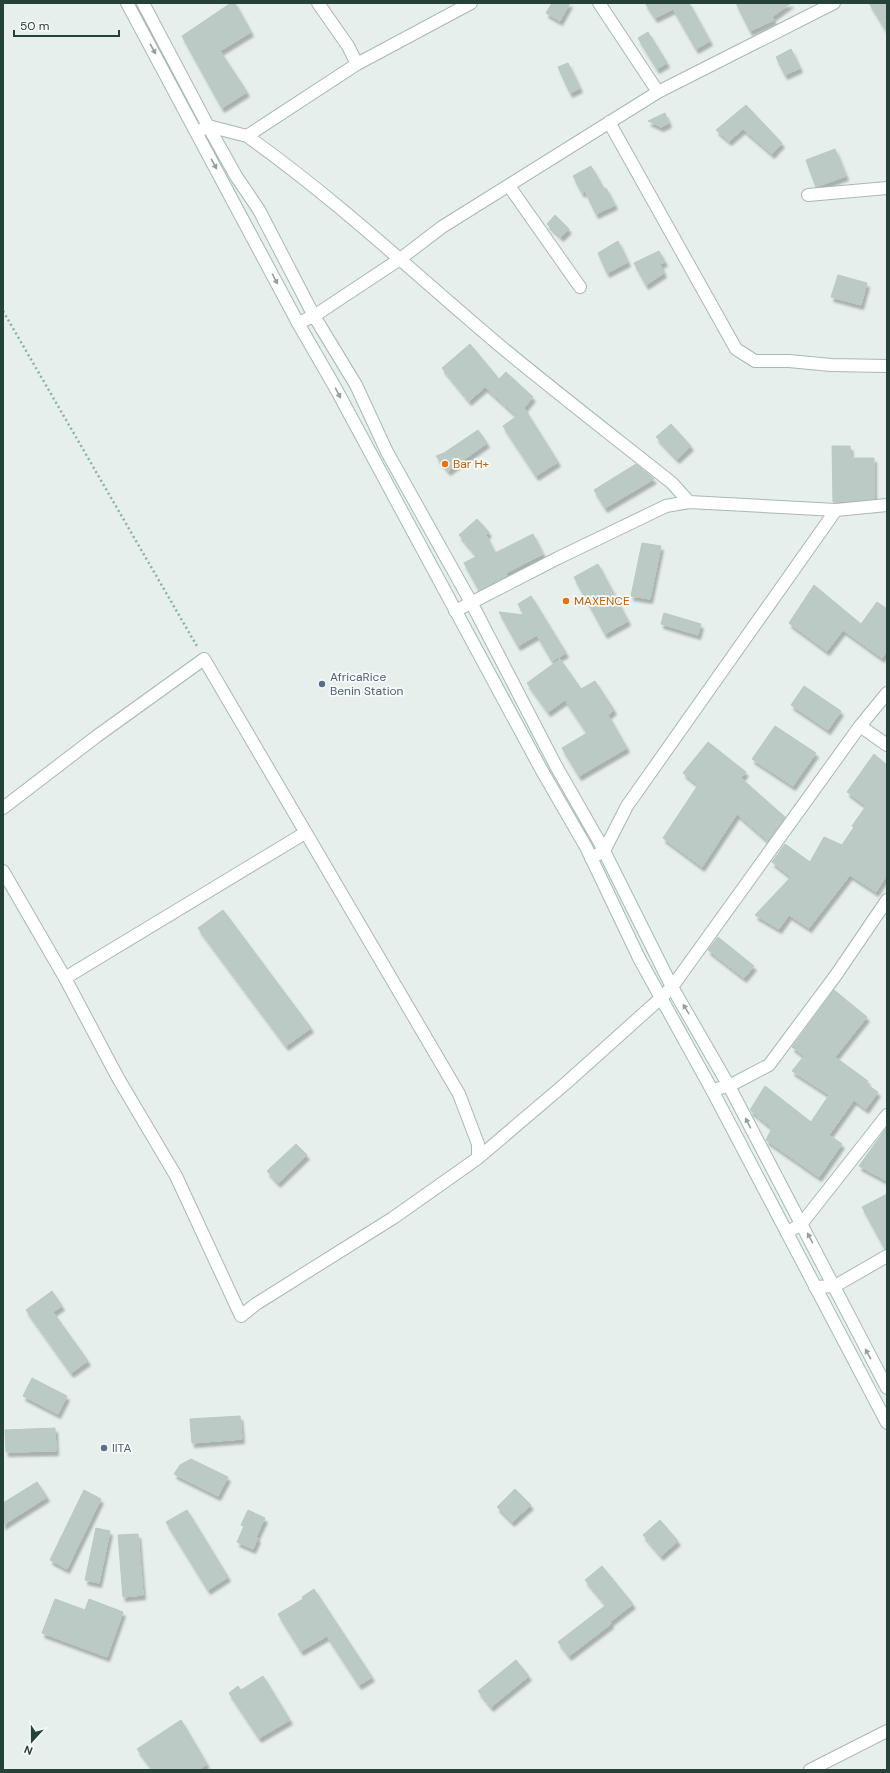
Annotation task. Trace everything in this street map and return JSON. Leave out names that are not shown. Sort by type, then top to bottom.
[{"type":"street","points":[[127,3],[298,323],[336,389],[455,611],[591,858],[639,958],[662,997],[712,1090],[887,1423]]},
{"type":"street","points":[[142,3],[170,52],[208,126],[236,176],[259,210],[314,316],[356,385],[387,452],[472,604],[556,766],[604,851],[672,987],[729,1086],[766,1159],[835,1286],[887,1388]]},
{"type":"street","points":[[318,3],[348,46],[357,64]]},
{"type":"street","points":[[247,136],[357,64],[470,3]]},
{"type":"street","points":[[599,3],[658,92]]},
{"type":"street","points":[[298,323],[314,316],[400,259],[442,228],[658,92],[834,3]]},
{"type":"street","points":[[609,122],[736,349],[755,361],[887,366]]},
{"type":"street","points":[[196,133],[208,126],[247,136],[274,154],[400,259],[499,345],[672,483],[689,502]]},
{"type":"street","points":[[509,186],[580,287]]},
{"type":"street","points":[[808,195],[887,188]]},
{"type":"street","points":[[455,611],[472,604],[558,558],[666,506],[689,502],[836,510],[887,506]]},
{"type":"street","points":[[591,858],[604,851],[627,806],[836,510]]},
{"type":"street","points":[[3,808],[97,736],[204,659],[459,1094],[478,1144],[478,1158]]},
{"type":"street","points":[[3,871],[65,978],[118,1078],[176,1176],[241,1316],[256,1304],[392,1218],[478,1158],[565,1084],[662,997],[672,987],[860,726],[887,694]]},
{"type":"street","points":[[860,726],[887,745]]},
{"type":"street","points":[[65,978],[305,833]]},
{"type":"street","points":[[712,1090],[729,1086],[769,1065],[836,974],[887,900]]},
{"type":"street","points":[[786,1233],[802,1223],[887,1115]]},
{"type":"street","points":[[815,1287],[835,1286],[887,1256]]},
{"type":"street","points":[[810,1770],[886,1736]]},
{"type":"path","points":[[3,312],[204,659]]},
{"type":"building","points":[[231,3],[235,3],[251,32],[220,51],[247,92],[222,108],[182,36]]},
{"type":"building","points":[[552,3],[570,3],[560,21],[546,13]]},
{"type":"building","points":[[645,3],[689,3],[710,41],[696,49],[673,9],[655,18]]},
{"type":"building","points":[[736,3],[791,3],[772,17],[774,20],[750,31]]},
{"type":"building","points":[[869,3],[887,3],[887,32]]},
{"type":"building","points":[[648,32],[667,63],[657,69],[638,38]]},
{"type":"building","points":[[791,49],[800,68],[785,75],[776,57]]},
{"type":"building","points":[[568,63],[580,88],[570,93],[558,67]]},
{"type":"building","points":[[746,105],[782,143],[772,154],[743,129],[729,141],[716,130]]},
{"type":"building","points":[[665,113],[669,123],[661,127],[648,121]]},
{"type":"building","points":[[835,149],[846,176],[816,187],[806,160]]},
{"type":"building","points":[[591,166],[604,189],[606,188],[615,205],[596,214],[585,191],[582,193],[573,176]]},
{"type":"building","points":[[555,215],[569,229],[561,237],[547,224]]},
{"type":"building","points":[[618,241],[628,262],[607,273],[598,253]]},
{"type":"building","points":[[659,251],[665,262],[660,264],[664,273],[646,285],[634,263]]},
{"type":"building","points":[[838,275],[867,283],[861,305],[831,297]]},
{"type":"building","points":[[470,344],[499,379],[506,372],[533,397],[524,408],[558,462],[536,476],[503,426],[517,416],[485,387],[469,401],[442,368]]},
{"type":"building","points":[[671,424],[691,446],[677,459],[656,437]]},
{"type":"building","points":[[478,430],[487,443],[448,471],[436,456],[444,453]]},
{"type":"building","points":[[832,446],[850,446],[851,458],[874,458],[874,499],[833,502]]},
{"type":"building","points":[[636,464],[654,479],[605,508],[594,490]]},
{"type":"building","points":[[477,519],[489,532],[486,535],[495,553],[533,534],[543,554],[506,573],[507,576],[479,590],[464,563],[477,556],[459,535]]},
{"type":"building","points":[[642,543],[661,546],[650,599],[631,596]]},
{"type":"building","points":[[598,564],[628,621],[605,634],[574,577]]},
{"type":"building","points":[[814,585],[861,624],[877,602],[887,609],[887,651],[882,658],[843,630],[827,651],[789,623]]},
{"type":"building","points":[[531,596],[566,653],[552,661],[537,635],[518,646],[499,612],[524,615],[518,604]]},
{"type":"building","points":[[664,613],[701,624],[698,635],[661,624]]},
{"type":"building","points":[[560,659],[581,689],[595,681],[614,710],[608,715],[627,748],[579,776],[562,748],[587,733],[565,700],[548,712],[527,683]]},
{"type":"building","points":[[804,686],[841,711],[828,730],[791,705]]},
{"type":"building","points":[[775,726],[816,753],[793,786],[752,759]]},
{"type":"building","points":[[708,742],[746,772],[741,778],[785,817],[768,841],[737,814],[702,867],[663,838],[698,785],[683,773]]},
{"type":"building","points":[[874,754],[887,765],[887,875],[876,892],[850,875],[809,928],[789,915],[779,929],[755,915],[791,877],[772,862],[785,844],[810,862],[824,837],[842,845],[854,827],[852,826],[866,806],[847,792]]},
{"type":"building","points":[[223,910],[311,1028],[286,1046],[198,928]]},
{"type":"building","points":[[718,937],[754,966],[744,978],[708,950]]},
{"type":"building","points":[[834,990],[867,1017],[835,1057],[868,1081],[866,1084],[878,1092],[866,1109],[854,1100],[829,1135],[842,1144],[819,1177],[766,1140],[772,1128],[750,1110],[765,1086],[811,1122],[829,1095],[792,1071],[804,1056],[792,1047]]},
{"type":"building","points":[[887,1127],[887,1181],[859,1166]]},
{"type":"building","points":[[296,1144],[307,1155],[278,1183],[267,1171]]},
{"type":"building","points":[[887,1194],[887,1249],[885,1249],[862,1207]]},
{"type":"building","points":[[52,1291],[62,1306],[53,1312],[88,1361],[71,1373],[26,1310]]},
{"type":"building","points":[[32,1378],[67,1396],[58,1414],[23,1396]]},
{"type":"building","points":[[240,1416],[242,1439],[192,1443],[190,1419]]},
{"type":"building","points":[[55,1428],[56,1451],[6,1452],[5,1430]]},
{"type":"building","points":[[191,1459],[228,1477],[218,1496],[174,1474],[180,1465]]},
{"type":"building","points":[[37,1482],[47,1497],[3,1525],[3,1503]]},
{"type":"building","points":[[515,1489],[531,1505],[512,1522],[497,1507]]},
{"type":"building","points":[[84,1490],[101,1499],[67,1569],[50,1560]]},
{"type":"building","points":[[187,1510],[228,1577],[208,1590],[166,1522]]},
{"type":"building","points":[[248,1510],[265,1518],[256,1537],[258,1538],[253,1549],[237,1542],[244,1526],[241,1525]]},
{"type":"building","points":[[660,1520],[678,1541],[661,1556],[643,1535]]},
{"type":"building","points":[[96,1528],[110,1531],[99,1583],[85,1580]]},
{"type":"building","points":[[138,1534],[143,1595],[123,1597],[118,1535]]},
{"type":"building","points":[[602,1566],[633,1604],[610,1622],[611,1624],[569,1656],[558,1642],[606,1605],[585,1580]]},
{"type":"building","points":[[314,1589],[372,1677],[359,1685],[327,1636],[301,1651],[278,1614],[303,1599],[302,1597]]},
{"type":"building","points":[[55,1599],[85,1610],[89,1599],[123,1612],[107,1657],[42,1633]]},
{"type":"building","points":[[516,1660],[529,1676],[491,1707],[478,1691]]},
{"type":"building","points":[[263,1676],[290,1720],[259,1738],[229,1693],[238,1686],[241,1690]]},
{"type":"building","points":[[181,1720],[207,1764],[198,1770],[153,1770],[137,1749]]},
{"type":"place","name":"Bar H+","points":[[445,464]]},
{"type":"place","name":"MAXENCE","points":[[566,601]]},
{"type":"place","name":"AfricaRice Benin Station","points":[[322,684]]},
{"type":"place","name":"IITA","points":[[104,1448]]}]
